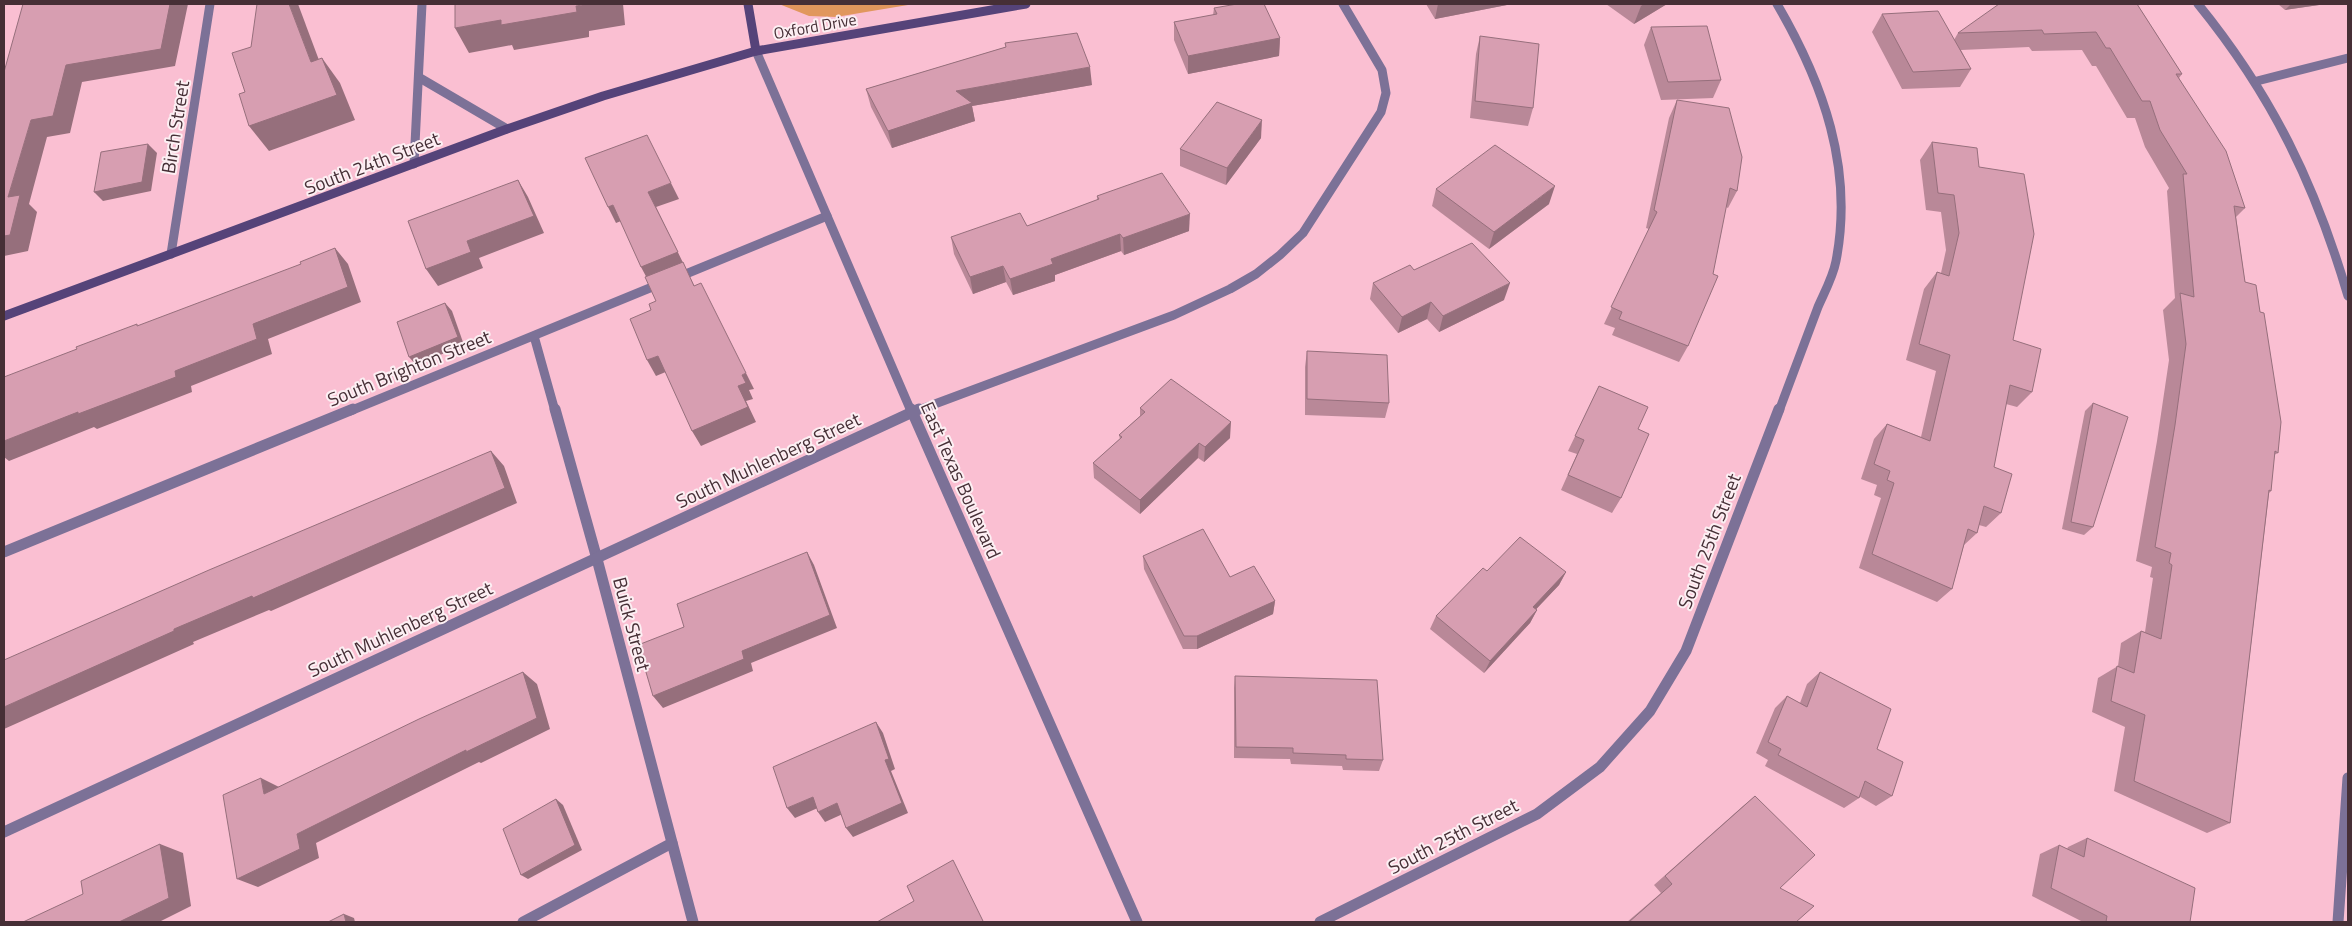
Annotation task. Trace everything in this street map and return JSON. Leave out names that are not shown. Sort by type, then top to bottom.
[{"type":"main road","points":[[748,4],[756,51]]},
{"type":"main road","name":"Oxford Drive","points":[[756,51],[1026,4]]},
{"type":"main road","name":"South 24th Street","points":[[4,316],[507,129],[603,96],[756,51]]},
{"type":"street","name":"Birch Street","points":[[171,254],[210,4]]},
{"type":"street","points":[[414,164],[420,78],[422,4]]},
{"type":"street","name":"South Muhlenberg Street","points":[[4,832],[912,412],[984,383],[1206,303],[1249,280],[1291,246],[1303,233],[1381,112],[1386,92],[1382,70],[1343,4]]},
{"type":"street","name":"South 25th Street","points":[[1320,922],[1537,814],[1600,767],[1650,711],[1686,651],[1836,262],[1841,215],[1838,154],[1824,96],[1800,41],[1777,4]]},
{"type":"street","points":[[2198,4],[2257,81],[2307,178],[2338,257],[2348,296]]},
{"type":"street","name":"East Texas Boulevard","points":[[756,51],[912,412],[1137,922]]},
{"type":"street","points":[[2257,81],[2348,58]]},
{"type":"street","points":[[420,78],[507,129]]},
{"type":"street","name":"South Brighton Street","points":[[4,552],[827,216]]},
{"type":"street","name":"Buick Street","points":[[534,336],[597,559],[693,922]]},
{"type":"street","points":[[2338,922],[2348,778]]},
{"type":"street","points":[[523,922],[672,843]]},
{"type":"shaded area","points":[[779,4],[914,4],[836,17],[809,16]]},
{"type":"building","points":[[23,4],[170,4],[161,49],[66,65],[53,116],[31,120],[8,197],[20,195],[10,235],[4,236],[4,72]]},
{"type":"building","points":[[257,4],[289,4],[311,62],[322,58],[337,95],[249,126],[239,94],[245,92],[232,53],[251,47]]},
{"type":"building","points":[[455,4],[588,4],[576,6],[577,12],[501,25],[501,20],[455,28]]},
{"type":"building","points":[[1237,4],[1264,4],[1280,38],[1188,56],[1174,22],[1217,14],[1214,8]]},
{"type":"building","points":[[1999,4],[2137,4],[2182,74],[2176,74],[2226,151],[2245,208],[2234,206],[2245,282],[2256,285],[2260,312],[2264,313],[2281,422],[2278,453],[2275,451],[2271,491],[2269,490],[2230,823],[2134,781],[2145,715],[2111,701],[2117,666],[2134,673],[2141,631],[2161,639],[2172,565],[2169,563],[2171,553],[2155,547],[2186,344],[2180,293],[2194,297],[2183,174],[2187,174],[2160,130],[2150,101],[2142,101],[2110,48],[2106,48],[2096,32],[2044,34],[2042,30],[1958,33]]},
{"type":"building","points":[[1938,11],[1971,69],[1913,72],[1882,14]]},
{"type":"building","points":[[1707,26],[1721,80],[1668,82],[1651,27]]},
{"type":"building","points":[[1077,33],[1090,67],[956,91],[972,103],[888,131],[866,89],[1006,47],[1005,43]]},
{"type":"building","points":[[1480,36],[1539,44],[1533,108],[1475,101]]},
{"type":"building","points":[[1677,100],[1729,108],[1742,157],[1737,191],[1730,188],[1713,274],[1718,276],[1688,346],[1619,319],[1622,312],[1611,307],[1657,212],[1654,210]]},
{"type":"building","points":[[1217,102],[1262,120],[1227,168],[1180,149]]},
{"type":"building","points":[[647,135],[671,183],[648,192],[678,252],[641,267],[613,205],[608,207],[585,158]]},
{"type":"building","points":[[1932,142],[1977,148],[1979,167],[2024,174],[2034,234],[2013,340],[2041,349],[2032,392],[2010,385],[1994,467],[2012,474],[2001,513],[1984,506],[1977,533],[1968,529],[1952,589],[1872,554],[1894,483],[1887,480],[1890,471],[1874,464],[1887,424],[1930,441],[1950,355],[1919,344],[1937,272],[1949,276],[1959,233],[1954,195],[1938,193]]},
{"type":"building","points":[[148,144],[142,182],[94,192],[101,152]]},
{"type":"building","points":[[1495,145],[1555,186],[1494,232],[1436,189]]},
{"type":"building","points":[[1162,173],[1190,214],[1123,238],[1120,234],[1051,259],[1053,264],[1010,279],[1003,266],[970,277],[951,237],[1020,213],[1027,226],[1099,199],[1097,196]]},
{"type":"building","points":[[518,180],[534,216],[467,241],[471,252],[426,269],[408,221]]},
{"type":"building","points":[[1472,243],[1510,283],[1443,316],[1431,302],[1402,317],[1373,283],[1410,265],[1414,270]]},
{"type":"building","points":[[335,248],[348,287],[253,324],[257,339],[175,371],[176,377],[4,441],[4,377],[77,349],[76,347],[301,264],[300,262]]},
{"type":"building","points":[[683,262],[694,286],[701,283],[746,373],[742,375],[746,383],[738,386],[748,407],[692,431],[658,356],[647,360],[630,319],[651,310],[649,304],[656,301],[645,277]]},
{"type":"building","points":[[445,303],[458,337],[409,357],[397,322]]},
{"type":"building","points":[[1307,351],[1387,355],[1389,403],[1307,399]]},
{"type":"building","points":[[1171,379],[1231,422],[1205,447],[1199,443],[1140,500],[1093,463],[1122,437],[1119,435],[1145,412],[1140,408]]},
{"type":"building","points":[[1599,386],[1648,407],[1638,429],[1649,434],[1621,498],[1568,475],[1584,440],[1575,436]]},
{"type":"building","points":[[2093,403],[2128,417],[2093,527],[2071,522]]},
{"type":"building","points":[[491,451],[505,488],[253,598],[252,596],[174,629],[174,631],[4,707],[4,660],[209,570]]},
{"type":"building","points":[[1203,529],[1230,577],[1254,566],[1275,601],[1197,636],[1184,636],[1143,556]]},
{"type":"building","points":[[1520,537],[1566,572],[1533,607],[1537,610],[1490,661],[1436,616],[1483,568],[1487,571]]},
{"type":"building","points":[[807,552],[830,615],[742,651],[744,659],[653,696],[638,645],[684,627],[677,604]]},
{"type":"building","points":[[523,672],[537,718],[466,752],[466,750],[297,834],[300,849],[237,879],[223,795],[261,778],[264,794],[419,719]]},
{"type":"building","points":[[1820,672],[1891,709],[1877,749],[1903,762],[1892,796],[1865,781],[1859,798],[1778,755],[1781,749],[1768,742],[1787,696],[1807,707]]},
{"type":"building","points":[[1235,676],[1377,680],[1383,760],[1346,759],[1346,755],[1293,753],[1293,748],[1236,747]]},
{"type":"building","points":[[876,722],[889,759],[885,760],[902,803],[846,828],[837,803],[818,812],[813,797],[787,808],[773,767]]},
{"type":"building","points":[[1755,796],[1815,855],[1780,888],[1814,906],[1796,922],[1629,922],[1672,884],[1665,876]]},
{"type":"building","points":[[556,799],[575,845],[521,875],[503,829]]},
{"type":"building","points":[[2087,838],[2195,888],[2190,922],[2106,922],[2107,916],[2051,888],[2059,845],[2084,857]]},
{"type":"building","points":[[160,844],[169,898],[119,922],[23,922],[83,894],[81,881]]},
{"type":"building","points":[[953,860],[983,921],[877,922],[914,901],[907,886]]},
{"type":"building","points":[[344,914],[346,922],[328,922]]}]
